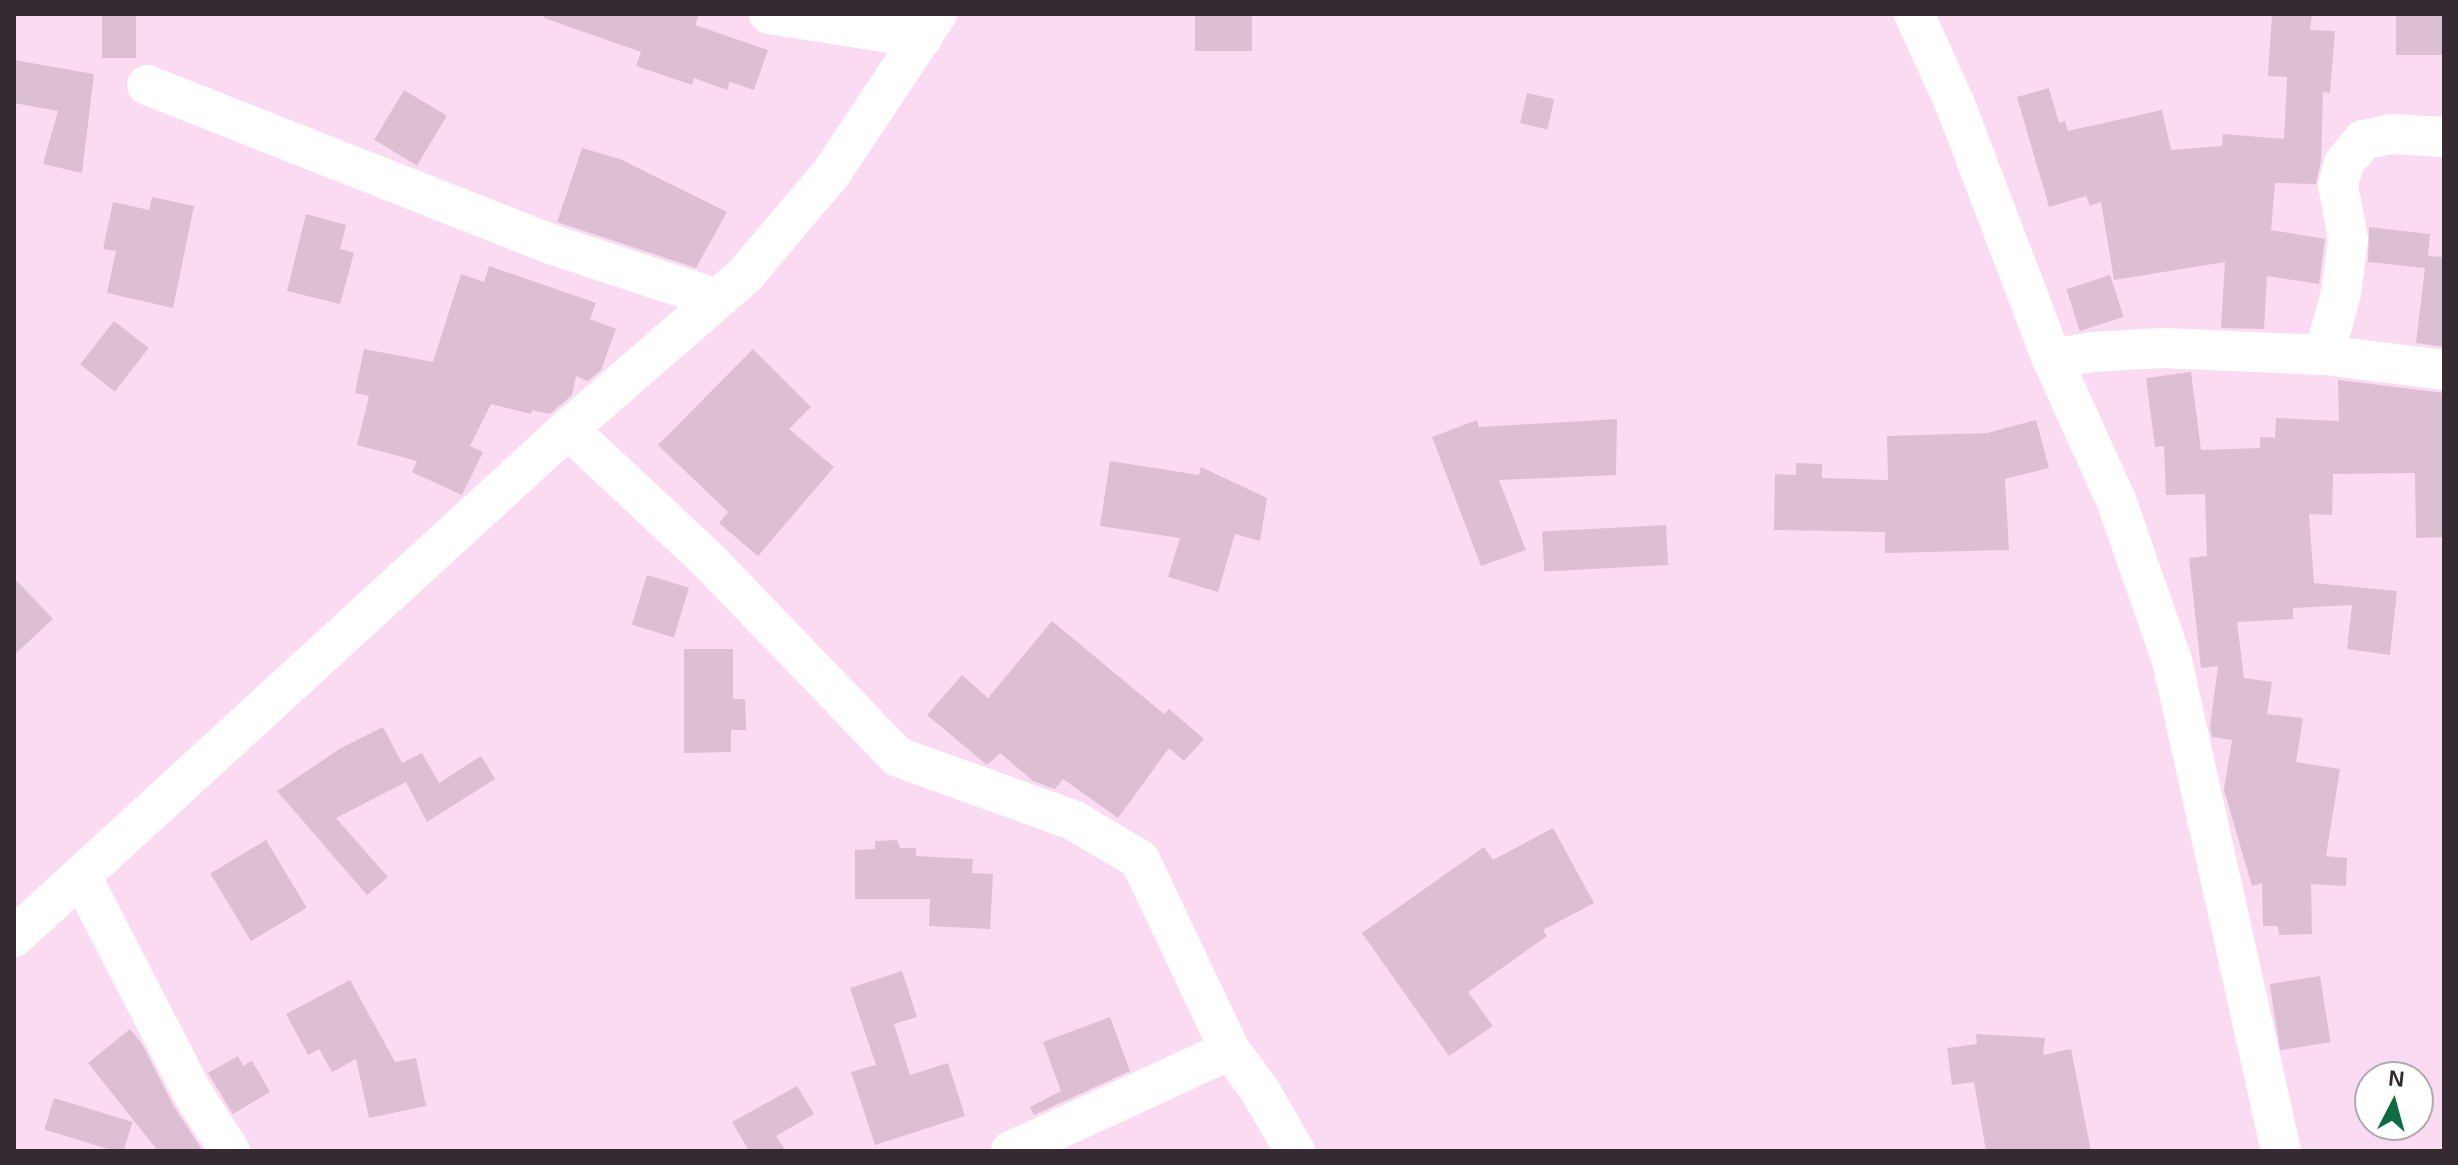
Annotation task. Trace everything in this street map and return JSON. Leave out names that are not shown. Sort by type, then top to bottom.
[{"type":"street","points":[[14,937],[568,429],[745,275],[832,172],[929,26],[769,14]]},
{"type":"street","points":[[1914,14],[1955,104],[2052,359],[2116,500],[2172,661],[2281,1151]]},
{"type":"street","points":[[147,85],[553,245],[717,299]]},
{"type":"street","points":[[2324,355],[2341,293],[2348,239],[2338,185],[2344,163],[2363,140],[2391,134],[2444,137]]},
{"type":"street","points":[[2052,359],[2092,352],[2163,348],[2324,355],[2444,370]]},
{"type":"street","points":[[568,429],[711,563],[898,757],[1073,820],[1140,860],[1230,1050],[1259,1089],[1295,1151]]},
{"type":"street","points":[[81,876],[193,1094],[230,1151]]},
{"type":"street","points":[[1011,1151],[1230,1050]]},
{"type":"building","points":[[102,14],[136,14],[136,58],[102,58]]},
{"type":"building","points":[[545,14],[699,14],[695,25],[768,50],[754,90],[730,82],[727,90],[694,78],[692,85],[636,66],[641,52],[544,18]]},
{"type":"building","points":[[1195,14],[1252,14],[1252,51],[1195,51]]},
{"type":"building","points":[[2272,14],[2312,14],[2310,30],[2335,31],[2330,93],[2323,92],[2321,161],[2316,184],[2275,183],[2271,230],[2325,239],[2319,284],[2267,276],[2264,329],[2221,328],[2225,262],[2114,280],[2101,202],[2090,206],[2086,196],[2049,207],[2017,97],[2049,88],[2059,123],[2065,121],[2068,131],[2162,110],[2171,150],[2222,146],[2223,134],[2284,139],[2287,77],[2268,76]]},
{"type":"building","points":[[2396,14],[2444,14],[2444,55],[2396,55]]},
{"type":"building","points":[[14,60],[94,74],[82,173],[43,164],[58,111],[14,103]]},
{"type":"building","points":[[404,90],[447,116],[417,165],[374,140]]},
{"type":"building","points":[[1527,93],[1554,99],[1547,130],[1520,123]]},
{"type":"building","points":[[582,148],[620,159],[727,212],[696,268],[557,222]]},
{"type":"building","points":[[152,197],[194,206],[173,308],[107,293],[116,251],[103,249],[113,202],[149,210]]},
{"type":"building","points":[[306,214],[346,225],[340,249],[354,253],[340,304],[287,291]]},
{"type":"building","points":[[2369,227],[2430,234],[2428,256],[2444,257],[2444,347],[2416,343],[2425,268],[2368,262]]},
{"type":"building","points":[[489,266],[596,303],[590,319],[616,329],[601,370],[588,381],[576,376],[572,395],[550,414],[532,410],[531,414],[491,404],[470,446],[483,452],[462,495],[412,472],[417,461],[357,445],[369,396],[355,393],[364,349],[433,362],[461,274],[484,282]]},
{"type":"building","points":[[2110,275],[2124,317],[2080,331],[2066,289]]},
{"type":"building","points":[[114,321],[149,348],[115,391],[80,364]]},
{"type":"building","points":[[753,349],[811,407],[789,429],[834,467],[758,556],[719,523],[728,512],[658,445]]},
{"type":"building","points":[[2191,372],[2201,450],[2260,448],[2260,437],[2275,438],[2276,418],[2339,421],[2338,380],[2444,393],[2444,537],[2416,538],[2415,473],[2333,474],[2332,515],[2309,514],[2314,583],[2397,591],[2390,655],[2347,649],[2352,605],[2293,608],[2293,619],[2237,622],[2244,678],[2272,682],[2267,714],[2303,718],[2296,762],[2340,769],[2326,856],[2347,858],[2346,886],[2311,884],[2312,934],[2279,935],[2278,926],[2263,926],[2262,883],[2252,886],[2224,790],[2232,740],[2212,737],[2210,727],[2218,666],[2201,668],[2189,558],[2207,556],[2205,494],[2166,495],[2164,446],[2155,447],[2146,378]]},
{"type":"building","points":[[1617,419],[1616,475],[1499,480],[1526,550],[1481,566],[1432,437],[1477,420],[1479,427]]},
{"type":"building","points":[[2036,420],[2049,468],[2005,479],[2009,550],[1885,553],[1885,532],[1774,530],[1775,474],[1796,475],[1796,463],[1822,464],[1822,478],[1888,480],[1887,436],[1987,433]]},
{"type":"building","points":[[1110,461],[1199,475],[1201,467],[1267,498],[1260,541],[1235,534],[1218,592],[1168,577],[1180,538],[1100,526]]},
{"type":"building","points":[[1666,525],[1668,565],[1544,571],[1542,531]]},
{"type":"building","points":[[647,575],[689,588],[674,638],[632,625]]},
{"type":"building","points":[[14,578],[53,619],[14,655]]},
{"type":"building","points":[[1052,621],[1164,714],[1169,709],[1204,739],[1184,761],[1169,748],[1118,818],[1063,779],[1055,789],[1033,781],[1000,753],[987,765],[927,715],[962,675],[988,698]]},
{"type":"building","points":[[684,649],[733,649],[733,699],[745,699],[746,730],[731,730],[731,752],[684,753]]},
{"type":"building","points":[[383,727],[402,763],[422,753],[439,783],[481,756],[495,779],[427,822],[406,782],[336,818],[388,877],[367,895],[277,791],[341,748]]},
{"type":"building","points":[[1553,828],[1594,903],[1543,930],[1547,936],[1468,992],[1493,1026],[1449,1056],[1362,933],[1484,847],[1493,860]]},
{"type":"building","points":[[266,840],[307,908],[251,941],[210,873]]},
{"type":"building","points":[[897,840],[900,848],[916,848],[916,856],[973,859],[972,873],[993,874],[990,929],[929,926],[930,899],[855,899],[855,850],[875,849],[875,841]]},
{"type":"building","points":[[902,971],[917,1017],[894,1024],[910,1075],[948,1063],[965,1116],[875,1145],[851,1072],[876,1065],[850,988]]},
{"type":"building","points":[[2320,976],[2330,1042],[2280,1050],[2270,984]]},
{"type":"building","points":[[350,980],[395,1062],[416,1058],[426,1106],[369,1118],[356,1059],[332,1072],[319,1049],[308,1055],[286,1014]]},
{"type":"building","points":[[1110,1017],[1130,1071],[1034,1115],[1030,1107],[1061,1091],[1043,1042]]},
{"type":"building","points":[[130,1029],[142,1044],[173,1105],[203,1151],[158,1151],[88,1063]]},
{"type":"building","points":[[1976,1034],[2045,1038],[2043,1055],[2071,1049],[2091,1151],[1986,1151],[1974,1082],[1952,1085],[1947,1048],[1977,1044]]},
{"type":"building","points":[[238,1056],[243,1066],[252,1061],[270,1092],[233,1114],[208,1073]]},
{"type":"building","points":[[797,1086],[814,1114],[776,1136],[786,1151],[749,1151],[732,1122]]},
{"type":"building","points":[[54,1098],[132,1122],[124,1151],[44,1130]]}]
